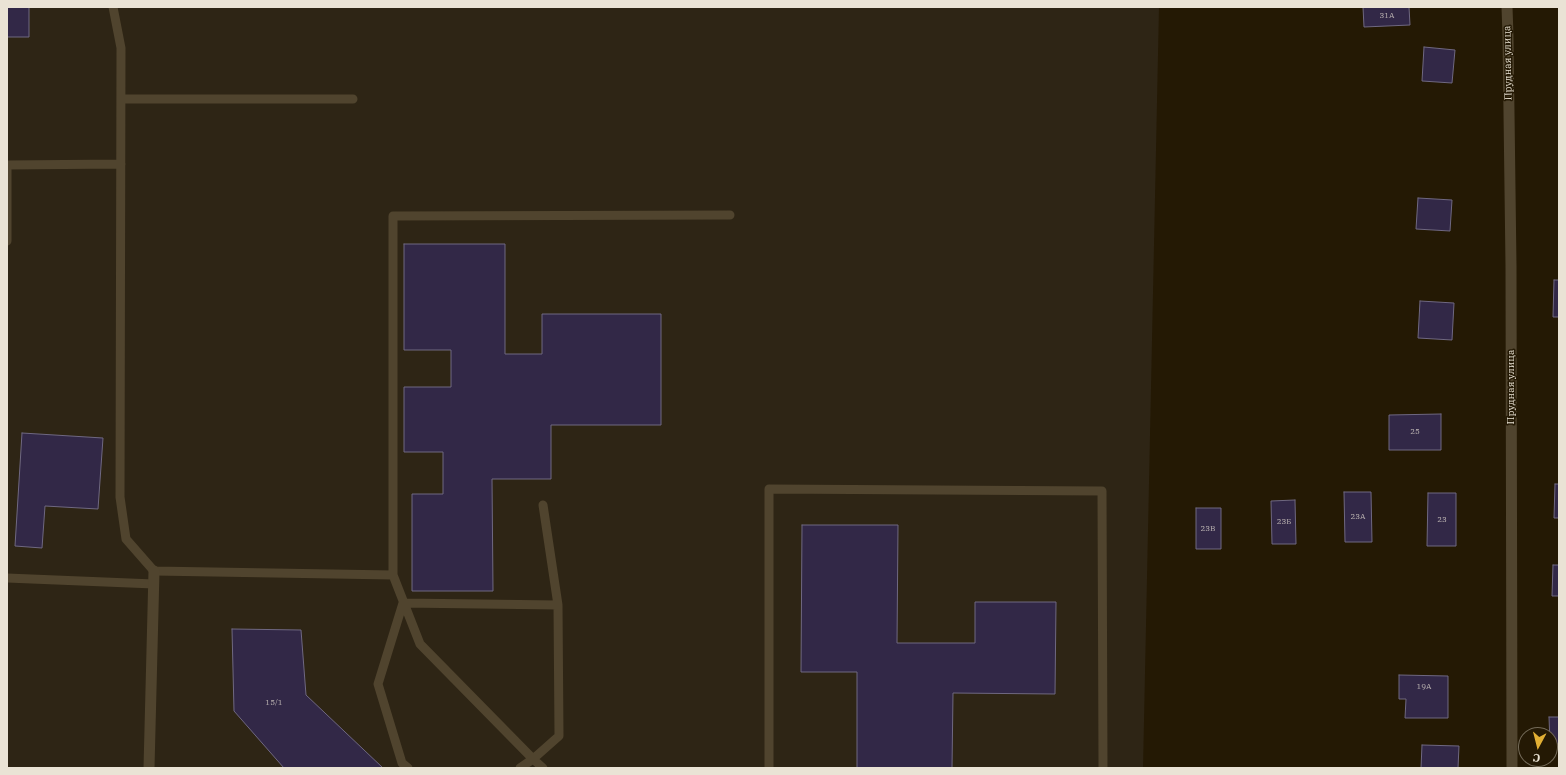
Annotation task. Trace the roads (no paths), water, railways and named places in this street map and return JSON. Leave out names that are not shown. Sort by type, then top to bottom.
[{"type":"street","name":"Прудная улица","points":[[1507,7],[1511,274],[1512,768]]},
{"type":"street","points":[[149,768],[154,571]]},
{"type":"lane","points":[[113,7],[120,48],[120,497],[126,539],[154,571],[393,575]]},
{"type":"lane","points":[[121,99],[353,99]]},
{"type":"lane","points":[[7,241],[7,165],[121,164]]},
{"type":"lane","points":[[543,768],[533,760],[420,644],[393,575],[393,216],[730,215]]},
{"type":"lane","points":[[769,768],[769,489],[777,489],[1102,491],[1103,768]]},
{"type":"lane","points":[[520,768],[533,760],[560,736],[558,604],[543,505]]},
{"type":"lane","points":[[7,578],[154,584]]},
{"type":"lane","points":[[403,603],[558,604]]},
{"type":"lane","points":[[403,603],[378,684],[402,762],[408,768]]}]
